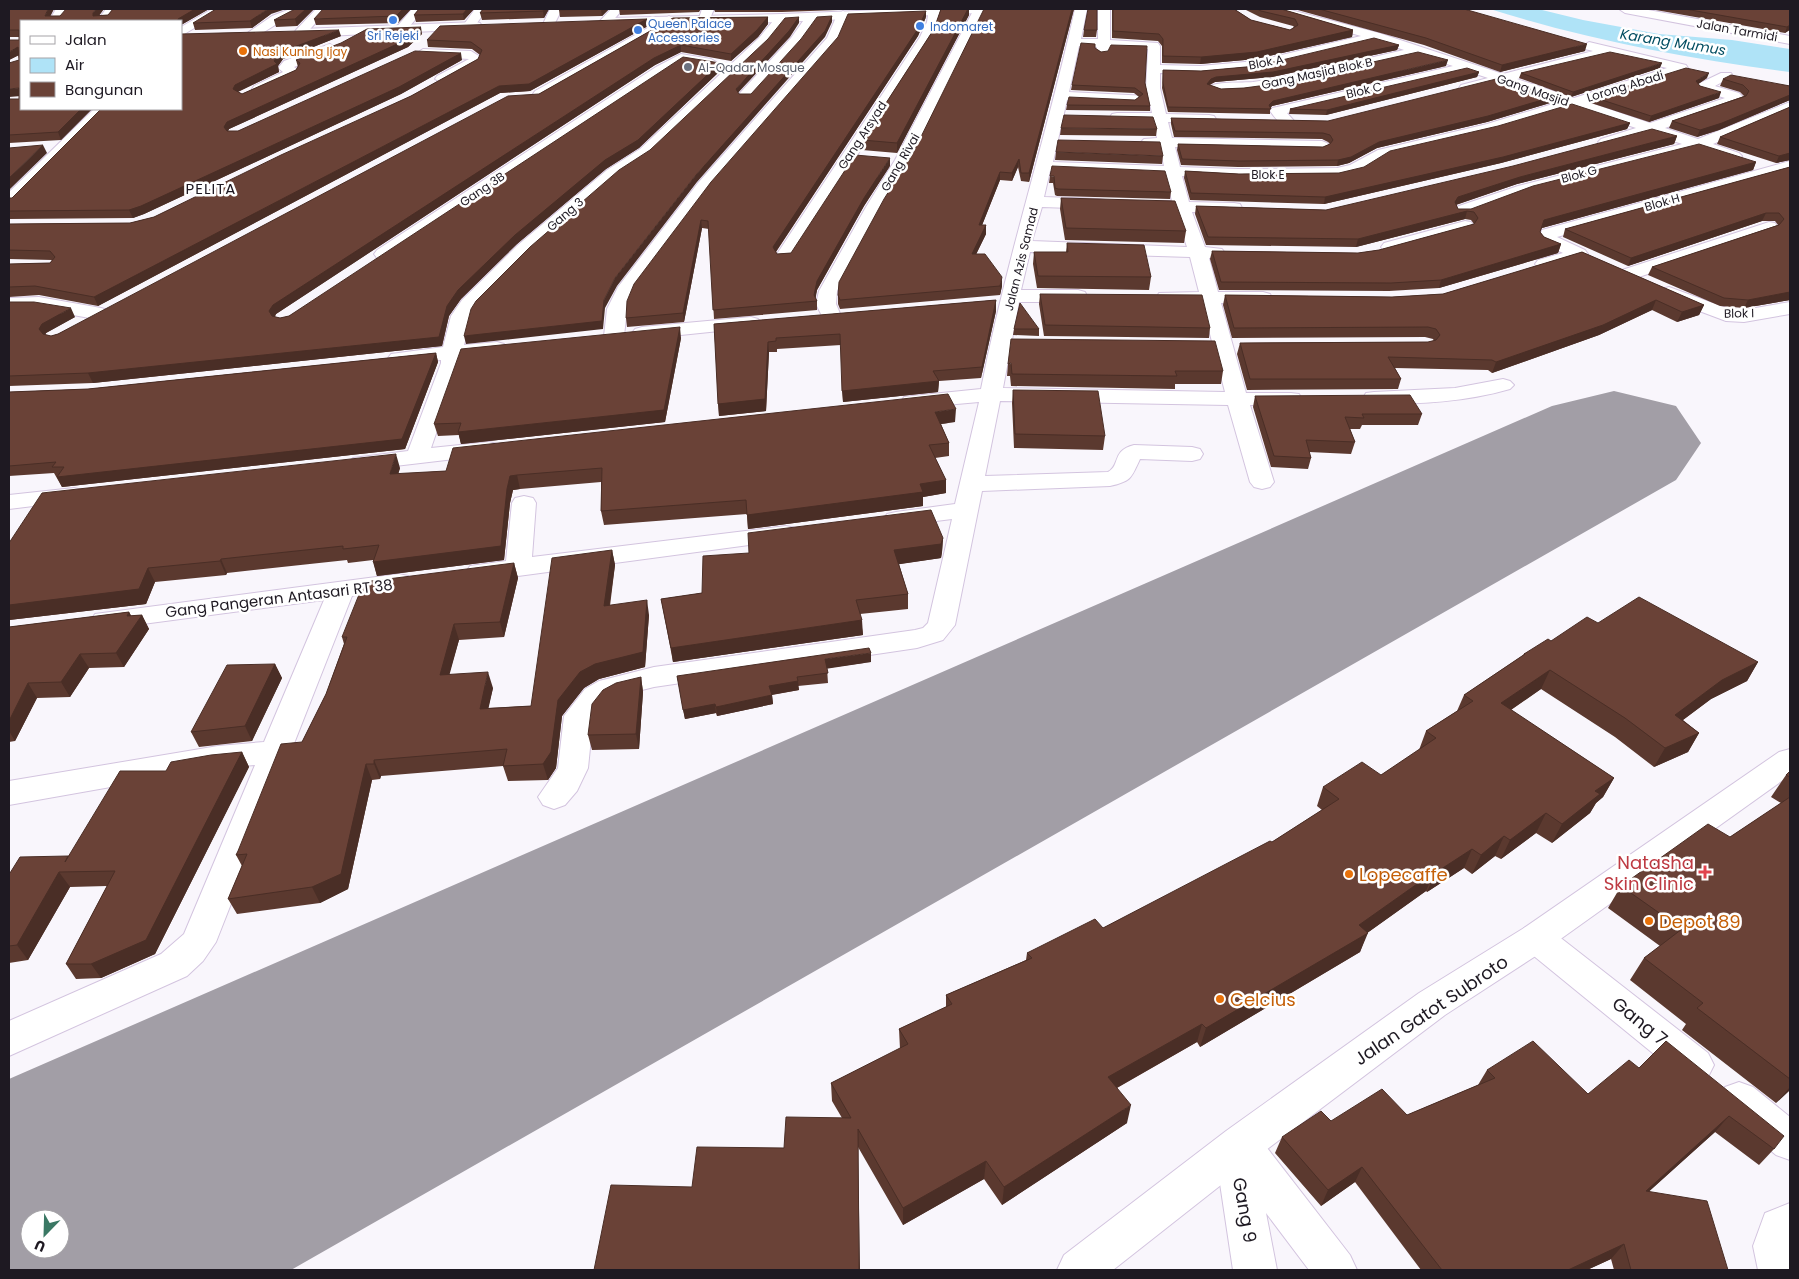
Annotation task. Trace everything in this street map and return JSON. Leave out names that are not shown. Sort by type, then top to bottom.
[{"type":"street","points":[[56,20],[61,14],[62,9]]},
{"type":"street","points":[[104,20],[112,9]]},
{"type":"street","points":[[182,30],[200,9]]},
{"type":"street","points":[[182,30],[220,9]]},
{"type":"street","points":[[300,9],[248,34],[487,26]]},
{"type":"street","points":[[300,33],[322,9]]},
{"type":"street","points":[[401,29],[418,9]]},
{"type":"street","points":[[468,27],[481,9]]},
{"type":"street","points":[[549,24],[556,9]]},
{"type":"street","points":[[617,9],[600,22],[706,14],[843,15],[883,11],[979,9]]},
{"type":"street","name":"Gang Rivai","points":[[830,316],[826,304],[828,291],[874,207],[903,160],[979,9]]},
{"type":"street","name":"Jalan Azis Samad","points":[[554,797],[566,783],[574,768],[579,716],[595,696],[609,688],[654,677],[917,639],[933,634],[941,625],[991,394],[1010,343],[1005,300],[1036,202],[1044,166],[1059,141],[1056,116],[1080,9]]},
{"type":"street","points":[[1103,47],[1104,9]]},
{"type":"street","name":"Gang Masjid","points":[[1276,9],[1419,50],[1570,102],[1644,131],[1698,144],[1786,170]]},
{"type":"street","name":"Jalan Tarmidi","points":[[1625,9],[1790,40]]},
{"type":"street","name":"Gang Arsyad","points":[[784,257],[926,37],[933,22],[933,11]]},
{"type":"street","points":[[744,96],[796,41],[807,14]]},
{"type":"street","name":"Gang 3","points":[[417,457],[451,363],[460,316],[469,304],[524,249],[612,173],[645,152],[763,41],[774,15]]},
{"type":"street","points":[[772,322],[604,337],[625,291],[704,186],[833,39],[843,15]]},
{"type":"street","points":[[526,98],[534,97],[621,49],[666,16]]},
{"type":"street","points":[[534,24],[568,23]]},
{"type":"street","points":[[429,86],[473,62],[476,58],[471,55],[411,53],[438,28]]},
{"type":"street","points":[[244,96],[292,74],[293,71],[286,68],[288,64],[338,45],[364,30]]},
{"type":"street","points":[[182,36],[199,36]]},
{"type":"street","name":"Blok A","points":[[1154,69],[1200,70],[1256,65],[1375,36]]},
{"type":"street","points":[[1074,42],[1103,47],[1154,46],[1153,88],[1155,100],[1182,207],[1198,252],[1237,400],[1262,482]]},
{"type":"street","points":[[1572,42],[1681,68],[1742,79]]},
{"type":"street","name":"Gang Masjid Blok B","points":[[1214,96],[1419,50]]},
{"type":"street","points":[[1451,91],[1607,51]]},
{"type":"street","name":"Gang 3B","points":[[372,262],[681,58],[735,67]]},
{"type":"street","name":"Blok C","points":[[1288,122],[1277,111],[1467,67]]},
{"type":"street","name":"Lorong Abadi","points":[[1570,102],[1634,84],[1681,68]]},
{"type":"street","points":[[1591,146],[1644,131],[1737,98],[1702,87],[1726,76]]},
{"type":"street","points":[[1061,96],[1172,101]]},
{"type":"street","name":"Blok E","points":[[1044,166],[1174,171],[1328,174],[1346,172],[1383,153],[1482,129],[1570,102]]},
{"type":"street","name":"Blok G","points":[[1370,252],[1464,218],[1524,189],[1698,144],[1725,135],[1790,106]]},
{"type":"street","points":[[10,199],[101,110]]},
{"type":"street","points":[[1056,116],[1075,116]]},
{"type":"street","points":[[1103,117],[1219,120]]},
{"type":"street","points":[[1763,118],[1790,124]]},
{"type":"street","points":[[1268,121],[1306,122]]},
{"type":"street","points":[[1131,142],[1322,146]]},
{"type":"street","points":[[47,147],[66,146]]},
{"type":"street","points":[[848,156],[867,158]]},
{"type":"street","points":[[885,159],[903,160]]},
{"type":"street","name":"Blok H","points":[[1548,234],[1786,170]]},
{"type":"street","points":[[1036,202],[1251,208]]},
{"type":"street","points":[[1524,270],[1603,264],[1769,227]]},
{"type":"street","name":"Blok I","points":[[1548,234],[1548,238],[1603,264],[1726,316],[1744,316],[1790,308]]},
{"type":"street","points":[[1022,246],[1235,253]]},
{"type":"street","points":[[1005,300],[1091,296]]},
{"type":"street","points":[[1151,297],[1280,298]]},
{"type":"street","points":[[9,304],[39,303],[102,314]]},
{"type":"street","points":[[78,326],[119,305]]},
{"type":"street","points":[[384,359],[519,346]]},
{"type":"street","points":[[1354,398],[1457,395],[1479,392],[1503,385]]},
{"type":"street","points":[[892,404],[991,394],[1237,400],[1315,399]]},
{"type":"street","points":[[339,466],[506,447]]},
{"type":"street","points":[[869,522],[969,497],[1110,479],[1125,472],[1127,458],[1134,452],[1192,454]]},
{"type":"street","points":[[9,502],[96,493]]},
{"type":"street","points":[[518,568],[524,503]]},
{"type":"street","points":[[453,576],[810,530]]},
{"type":"street","name":"Gang Pangeran Antasari RT 38","points":[[77,623],[425,579]]},
{"type":"street","points":[[9,1039],[174,965],[191,951],[198,942],[341,591]]},
{"type":"street","points":[[9,793],[218,757],[275,752]]},
{"type":"street","name":"Jalan Gatot Subroto","points":[[1079,1270],[1238,1148],[1432,1004],[1536,938],[1790,760]]},
{"type":"street","name":"Gang 7","points":[[1536,938],[1790,1141]]},
{"type":"street","points":[[1238,1148],[1335,1270]]},
{"type":"street","name":"Gang 9","points":[[1238,1148],[1255,1270]]},
{"type":"street","points":[[1780,1270],[1774,1246],[1780,1228],[1790,1224]]},
{"type":"water","name":"Karang Mumus","points":[[1490,9],[1538,9],[1583,20],[1659,34],[1732,40],[1790,49],[1790,72],[1677,55],[1564,30]]},
{"type":"building","points":[[9,9],[48,9],[45,16],[60,16],[66,9],[96,9],[93,16],[108,15],[113,9],[195,9],[178,20],[20,20],[20,110],[80,110],[58,132],[9,135],[9,99],[19,99],[19,88],[9,89],[9,63],[19,60],[18,47],[9,52],[9,40],[19,40],[19,30],[9,30]]},
{"type":"building","points":[[216,9],[268,9],[250,21],[193,23]]},
{"type":"building","points":[[295,9],[306,9],[295,19],[274,20]]},
{"type":"building","points":[[323,9],[403,9],[396,16],[314,19]]},
{"type":"building","points":[[419,9],[467,9],[463,14],[414,15]]},
{"type":"building","points":[[483,9],[544,9],[543,11],[480,13]]},
{"type":"building","points":[[560,9],[602,9],[559,10]]},
{"type":"building","points":[[941,9],[968,9],[897,143],[862,140],[934,29]]},
{"type":"building","points":[[984,9],[1072,9],[1029,173],[1021,173],[1019,159],[1012,173],[1000,172],[979,225],[986,225],[972,254],[985,254],[1002,277],[1000,286],[840,300],[838,295],[839,282],[884,199],[913,153]]},
{"type":"building","points":[[1088,9],[1097,9],[1097,30],[1084,30]]},
{"type":"building","points":[[1113,9],[1234,9],[1251,20],[1290,30],[1298,25],[1295,19],[1257,9],[1281,9],[1353,30],[1257,52],[1201,57],[1163,56],[1163,39],[1159,34],[1113,31]]},
{"type":"building","points":[[1319,9],[1464,9],[1587,44],[1502,65],[1426,38]]},
{"type":"building","points":[[1685,9],[1790,9],[1790,25],[1787,27]]},
{"type":"building","points":[[926,11],[918,29],[773,247],[777,254],[791,253],[855,155],[890,158],[864,198],[817,281],[814,295],[817,301],[713,310],[708,221],[701,220],[683,313],[626,318],[627,301],[634,284],[711,182],[838,37],[848,14]]},
{"type":"building","points":[[832,16],[825,31],[696,175],[615,278],[604,300],[602,321],[464,336],[471,309],[476,301],[530,247],[619,170],[650,150],[768,39],[785,18],[799,17],[789,31],[736,89],[739,94],[751,94],[801,39],[817,17]]},
{"type":"building","points":[[768,17],[731,54],[681,45],[654,58],[273,305],[269,311],[272,316],[280,318],[289,316],[683,57],[720,63],[638,140],[605,160],[515,235],[458,290],[447,306],[439,337],[88,373],[9,376],[9,302],[34,302],[71,308],[42,324],[39,329],[43,334],[51,336],[58,334],[508,96],[539,94],[673,18]]},
{"type":"building","points":[[647,19],[529,84],[499,86],[94,297],[35,286],[9,287],[9,264],[50,263],[55,257],[50,251],[9,250],[9,224],[130,223],[154,217],[281,155],[411,96],[478,59],[482,50],[471,42],[427,40],[440,26]]},
{"type":"building","points":[[421,27],[406,40],[227,122],[224,127],[227,131],[238,131],[415,51],[461,53],[399,87],[141,206],[129,210],[9,211],[9,198],[12,198],[100,110],[182,110],[182,34],[339,30],[281,52],[274,61],[277,64],[235,85],[233,89],[242,94],[296,70],[300,63],[296,60],[341,43],[367,29]]},
{"type":"building","points":[[1374,38],[1399,45],[1273,72],[1216,77],[1207,84],[1221,89],[1274,84],[1418,52],[1448,60],[1273,101],[1269,105],[1271,109],[1168,107],[1163,83],[1163,70],[1201,71],[1257,66]]},
{"type":"building","points":[[1081,43],[1095,44],[1095,48],[1101,52],[1108,51],[1111,45],[1147,46],[1145,83],[1150,106],[1067,105],[1069,97],[1135,100],[1143,94],[1135,88],[1072,85]]},
{"type":"building","points":[[1610,52],[1662,63],[1573,92],[1521,73]]},
{"type":"building","points":[[1467,68],[1479,72],[1327,110],[1290,109]]},
{"type":"building","points":[[1686,68],[1709,73],[1696,81],[1700,86],[1721,92],[1651,116],[1593,97]]},
{"type":"building","points":[[1731,75],[1790,86],[1790,95],[1700,130],[1672,121],[1746,96],[1749,91],[1743,85],[1723,79]]},
{"type":"building","points":[[1500,78],[1552,97],[1488,116],[1379,142],[1351,157],[1338,160],[1239,161],[1182,159],[1178,144],[1323,147],[1330,144],[1333,140],[1330,135],[1323,133],[1175,131],[1171,118],[1328,121]]},
{"type":"building","points":[[1572,104],[1630,123],[1503,157],[1325,197],[1191,193],[1185,171],[1239,174],[1339,173],[1364,167],[1390,151],[1498,126]]},
{"type":"building","points":[[1790,107],[1790,153],[1779,156],[1720,137]]},
{"type":"building","points":[[1064,115],[1153,117],[1157,129],[1061,128]]},
{"type":"building","points":[[1652,129],[1677,136],[1520,177],[1458,197],[1455,202],[1458,209],[1471,209],[1533,186],[1699,144],[1756,162],[1544,220],[1540,232],[1544,237],[1561,244],[1441,280],[1391,283],[1221,282],[1212,251],[1358,253],[1379,250],[1474,224],[1478,218],[1474,212],[1467,211],[1358,239],[1208,237],[1196,206],[1326,210],[1513,166]]},
{"type":"building","points":[[1058,140],[1160,142],[1163,156],[1056,152]]},
{"type":"building","points":[[43,145],[9,178],[9,148]]},
{"type":"building","points":[[1052,166],[1165,171],[1171,192],[1058,189],[1055,188],[1054,176],[1050,176]]},
{"type":"building","points":[[1790,167],[1790,292],[1748,300],[1724,298],[1652,267],[1779,225],[1784,219],[1779,213],[1766,213],[1631,258],[1565,229]]},
{"type":"building","points":[[1061,198],[1175,201],[1186,231],[1066,228]]},
{"type":"building","points":[[1067,243],[1144,245],[1151,277],[1038,276],[1034,252],[1068,252]]},
{"type":"building","points":[[1582,252],[1704,305],[1682,312],[1656,300],[1603,325],[1496,362],[1492,360],[1388,357],[1401,379],[1250,379],[1240,343],[1428,342],[1436,340],[1440,335],[1436,329],[1428,327],[1234,328],[1225,295],[1392,297],[1443,294]]},
{"type":"building","points":[[1040,294],[1202,295],[1210,328],[1045,325]]},
{"type":"building","points":[[996,300],[982,367],[933,371],[939,381],[842,391],[840,334],[776,338],[776,341],[768,342],[765,399],[718,404],[714,324]]},
{"type":"building","points":[[1020,303],[1039,329],[1014,329]]},
{"type":"building","points":[[680,327],[664,410],[458,432],[461,423],[434,424],[461,349]]},
{"type":"building","points":[[1011,339],[1215,341],[1223,371],[1175,371],[1177,376],[1012,374],[1011,363],[1008,364]]},
{"type":"building","points":[[436,353],[402,439],[57,477],[64,467],[52,467],[56,462],[9,466],[9,392],[88,389]]},
{"type":"building","points":[[1013,390],[1098,391],[1105,436],[1015,434]]},
{"type":"building","points":[[948,394],[956,409],[935,412],[949,443],[929,445],[946,480],[920,484],[923,492],[747,515],[746,500],[601,511],[602,468],[517,475],[510,476],[507,489],[501,546],[373,562],[379,545],[343,549],[343,546],[221,559],[220,561],[148,568],[139,589],[9,605],[9,543],[42,493],[396,454],[390,474],[446,471],[453,448]]},
{"type":"building","points":[[1410,395],[1422,414],[1362,414],[1364,418],[1345,417],[1355,442],[1306,440],[1311,458],[1274,456],[1255,396]]},
{"type":"building","points":[[931,510],[943,538],[941,544],[894,550],[908,594],[856,600],[862,620],[671,648],[661,599],[702,593],[703,556],[749,553],[748,533]]},
{"type":"building","points":[[612,550],[604,606],[647,600],[643,652],[595,664],[580,672],[558,700],[551,752],[543,764],[503,766],[507,749],[374,760],[374,764],[366,764],[341,874],[312,887],[228,899],[247,854],[236,855],[281,744],[302,742],[326,694],[347,637],[342,637],[364,582],[514,563],[500,622],[454,624],[440,675],[488,672],[480,709],[531,706],[552,558]]},
{"type":"building","points":[[1639,597],[1758,662],[1722,680],[1675,715],[1699,733],[1665,748],[1625,718],[1550,670],[1501,703],[1614,778],[1595,791],[1600,794],[1562,824],[1546,813],[1510,840],[1504,836],[1481,855],[1472,849],[1434,872],[1359,925],[1368,933],[1206,1028],[1202,1024],[1108,1077],[1131,1105],[1004,1187],[986,1161],[903,1208],[858,1129],[859,1270],[594,1270],[611,1185],[692,1187],[697,1147],[784,1148],[786,1117],[851,1118],[831,1083],[908,1044],[899,1029],[952,1004],[946,995],[1032,958],[1027,953],[1095,919],[1103,928],[1270,841],[1272,842],[1339,799],[1323,787],[1362,762],[1381,775],[1436,738],[1426,731],[1473,701],[1464,695],[1524,654],[1548,639],[1551,641],[1587,617],[1598,623]]},
{"type":"building","points":[[129,612],[127,616],[142,615],[116,653],[80,654],[61,682],[28,683],[9,721],[9,627]]},
{"type":"building","points":[[869,648],[871,653],[825,659],[828,673],[797,677],[798,681],[769,686],[772,695],[716,707],[715,704],[683,710],[677,676]]},
{"type":"building","points":[[275,664],[245,726],[191,732],[227,665]]},
{"type":"building","points":[[641,677],[636,734],[588,735],[592,704],[603,690],[616,683]]},
{"type":"building","points":[[242,752],[146,940],[91,964],[66,964],[115,871],[59,872],[17,945],[9,946],[9,873],[20,857],[68,856],[65,862],[120,771],[166,771],[171,762]]},
{"type":"building","points":[[1790,797],[1790,1079],[1697,1008],[1703,1003],[1644,958],[1682,929],[1621,886],[1708,824],[1730,837]]},
{"type":"building","points":[[1533,1041],[1588,1094],[1629,1060],[1639,1068],[1666,1041],[1784,1136],[1774,1149],[1729,1116],[1646,1191],[1707,1201],[1728,1270],[1631,1270],[1624,1244],[1568,1270],[1442,1270],[1362,1167],[1328,1190],[1282,1137],[1321,1111],[1331,1121],[1382,1089],[1407,1115],[1495,1078],[1487,1070]]},
{"type":"runway","points":[[70,1217],[1614,443]]},
{"type":"place","name":"Sri Rejeki","points":[[393,20]]},
{"type":"place","name":"Indomaret","points":[[920,26]]},
{"type":"place","name":"Queen Palace Accessories","points":[[638,30]]},
{"type":"place","name":"Nasi Kuning Ijay","points":[[243,51]]},
{"type":"place","name":"Al-Qadar Mosque","points":[[688,67]]},
{"type":"place","name":"Natasha Skin Clinic","points":[[1705,872]]},
{"type":"place","name":"Lopecaffe","points":[[1349,874]]},
{"type":"place","name":"Depot 89","points":[[1649,921]]},
{"type":"place","name":"Celcius","points":[[1220,999]]},
{"type":"district","name":"PELITA","points":[[211,188]]}]
